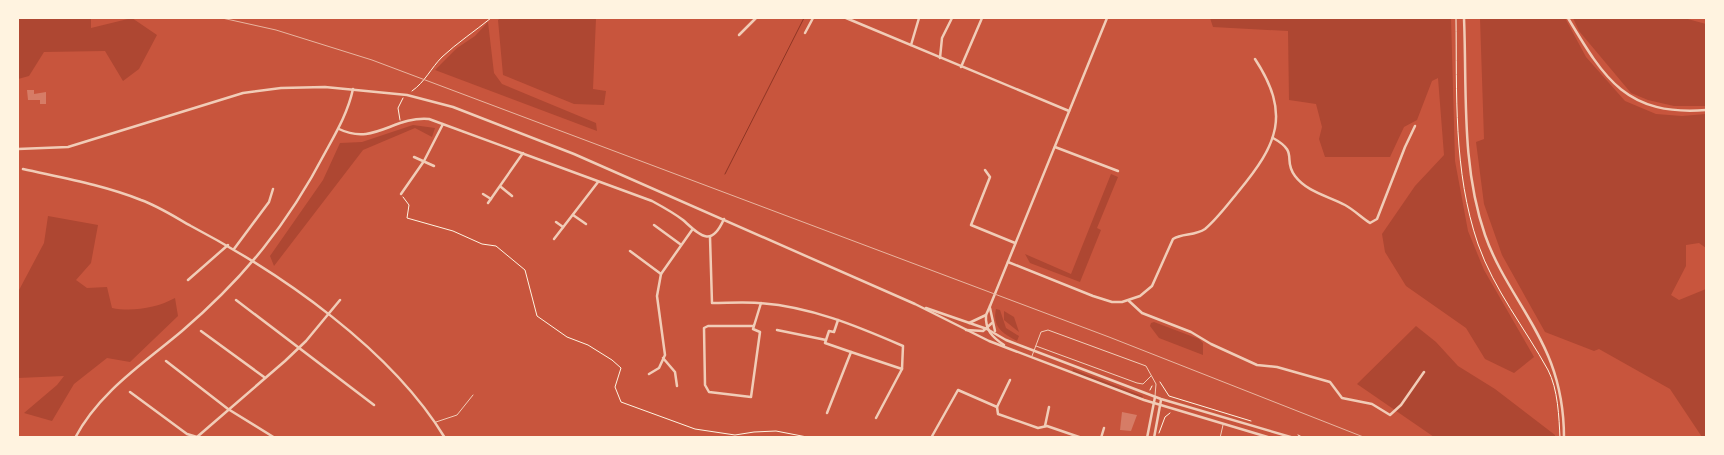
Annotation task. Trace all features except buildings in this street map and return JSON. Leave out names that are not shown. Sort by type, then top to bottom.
[{"type":"street","points":[[739,35],[756,18]]},
{"type":"street","points":[[805,33],[814,18]]},
{"type":"street","points":[[846,18],[1069,111]]},
{"type":"street","points":[[911,46],[919,18]]},
{"type":"street","points":[[940,58],[942,38],[952,18]]},
{"type":"street","points":[[961,67],[982,18]]},
{"type":"street","points":[[1007,348],[991,335],[987,329],[986,315],[1107,18]]},
{"type":"street","points":[[1464,18],[1468,138],[1474,196],[1485,235],[1500,270],[1551,362],[1561,402],[1564,438]]},
{"type":"street","points":[[1568,18],[1587,50],[1621,91],[1639,102],[1658,109],[1682,112],[1706,110]]},
{"type":"street","points":[[1008,262],[1112,302],[1129,301],[1140,296],[1152,286],[1173,239],[1204,230],[1256,170],[1273,138],[1276,121],[1275,99],[1269,81],[1255,59]]},
{"type":"street","points":[[18,149],[68,147],[243,93],[281,88],[353,89],[407,95],[453,107],[574,154],[915,304],[974,336],[1154,403],[1271,438]]},
{"type":"street","points":[[75,438],[93,411],[111,390],[214,303],[254,262],[291,213],[340,129],[353,89]]},
{"type":"street","points":[[340,129],[355,135],[367,135],[400,121],[419,118],[443,124],[652,201],[684,221],[700,236],[710,237],[716,234],[724,219]]},
{"type":"street","points":[[401,194],[424,161],[443,124]]},
{"type":"street","points":[[1273,138],[1285,144],[1289,150],[1294,175],[1303,184],[1315,192],[1344,204],[1370,223],[1377,219],[1415,126]]},
{"type":"street","points":[[1055,147],[1118,171]]},
{"type":"street","points":[[488,203],[523,153]]},
{"type":"street","points":[[414,157],[434,166]]},
{"type":"street","points":[[23,169],[110,189],[142,200],[234,249],[328,315],[403,380],[436,422],[445,438]]},
{"type":"street","points":[[985,170],[990,177],[972,225],[1015,243]]},
{"type":"street","points":[[554,239],[598,182]]},
{"type":"street","points":[[501,187],[512,196]]},
{"type":"street","points":[[234,249],[269,202],[273,189]]},
{"type":"street","points":[[483,194],[491,199]]},
{"type":"street","points":[[572,215],[586,224]]},
{"type":"street","points":[[556,222],[563,227]]},
{"type":"street","points":[[654,225],[680,244]]},
{"type":"street","points":[[677,386],[675,372],[664,358],[657,296],[661,274],[680,244],[692,230]]},
{"type":"street","points":[[710,237],[712,303],[761,303],[838,320],[903,346],[902,369],[876,418]]},
{"type":"street","points":[[188,280],[228,246]]},
{"type":"street","points":[[630,251],[661,274]]},
{"type":"street","points":[[236,300],[374,405]]},
{"type":"street","points":[[130,392],[191,437],[199,435],[300,347],[340,300]]},
{"type":"street","points":[[1129,301],[1142,313],[1191,332],[1211,344],[1257,365],[1277,367],[1330,382],[1342,398],[1372,404],[1390,415],[1401,405],[1424,372]]},
{"type":"street","points":[[754,326],[708,326],[704,328],[705,385],[709,392],[751,397],[760,332],[753,329],[754,326],[761,303]]},
{"type":"street","points":[[915,304],[987,329],[1034,350],[1155,397],[1296,436]]},
{"type":"street","points":[[990,306],[992,323],[996,333]]},
{"type":"street","points":[[968,323],[986,315]]},
{"type":"street","points":[[838,320],[834,332],[829,331],[825,343],[902,369]]},
{"type":"street","points":[[965,330],[987,329],[992,323]]},
{"type":"street","points":[[778,330],[826,340]]},
{"type":"street","points":[[202,331],[264,377]]},
{"type":"street","points":[[827,413],[851,352]]},
{"type":"street","points":[[649,374],[659,368],[664,358]]},
{"type":"street","points":[[166,361],[228,409],[275,438]]},
{"type":"street","points":[[1010,380],[997,407],[998,414],[1038,428],[1045,426],[1082,438]]},
{"type":"street","points":[[931,438],[958,390],[997,407]]},
{"type":"street","points":[[1147,438],[1155,397]]},
{"type":"street","points":[[1156,438],[1161,399]]},
{"type":"street","points":[[1045,426],[1048,407]]},
{"type":"street","points":[[1101,438],[1104,428]]},
{"type":"lane","points":[[1032,357],[1040,332],[1048,330],[1146,366],[1156,384],[1155,397]]},
{"type":"lane","points":[[1036,345],[1137,383],[1143,384],[1151,378],[1152,374]]},
{"type":"lane","points":[[436,422],[457,415],[473,395]]},
{"type":"lane","points":[[1220,438],[1223,424]]},
{"type":"path","points":[[400,121],[398,108],[401,100],[425,80],[443,56],[491,18]]},
{"type":"path","points":[[1456,18],[1459,153],[1466,204],[1478,244],[1490,272],[1548,370],[1557,408],[1560,438]]},
{"type":"path","points":[[401,194],[409,205],[407,218],[453,231],[482,244],[496,246],[525,270],[537,316],[567,337],[588,345],[621,368],[615,387],[621,402],[695,429],[735,435],[776,431],[812,438]]},
{"type":"path","points":[[1160,382],[1169,396],[1258,423]]},
{"type":"path","points":[[1156,438],[1162,422],[1169,413]]},
{"type":"path","points":[[1296,436],[1304,438]]},
{"type":"shaded area","points":[[18,18],[91,18],[91,28],[132,18],[157,35],[139,69],[123,81],[105,51],[44,52],[29,76],[18,79]]},
{"type":"shaded area","points":[[501,18],[596,18],[593,89],[606,91],[604,105],[574,104],[503,75],[498,20]]},
{"type":"shaded area","points":[[1210,18],[1451,18],[1455,161],[1468,231],[1484,270],[1534,357],[1514,373],[1485,359],[1466,328],[1406,286],[1385,252],[1382,234],[1415,186],[1444,155],[1438,78],[1432,81],[1417,120],[1404,127],[1390,157],[1325,157],[1319,139],[1322,127],[1316,104],[1289,100],[1288,31],[1213,27]]},
{"type":"shaded area","points":[[1480,18],[1565,18],[1586,57],[1625,101],[1656,114],[1682,116],[1706,114],[1706,248],[1699,243],[1686,245],[1686,266],[1671,295],[1679,300],[1706,289],[1706,437],[1702,437],[1670,389],[1599,349],[1594,351],[1545,332],[1502,255],[1484,204],[1476,142],[1484,139]]},
{"type":"shaded area","points":[[1573,18],[1684,18],[1706,24],[1706,106],[1674,106],[1648,100],[1631,93],[1579,31]]},
{"type":"shaded area","points":[[488,22],[494,73],[502,84],[596,123],[597,131],[435,70],[457,48],[475,36]]},
{"type":"shaded area","points":[[413,125],[435,128],[432,137],[415,128],[363,150],[274,266],[270,256],[323,180],[340,143],[362,142]]},
{"type":"shaded area","points":[[1111,174],[1118,177],[1097,228],[1101,230],[1080,282],[1030,263],[1025,254],[1071,274]]},
{"type":"shaded area","points":[[48,216],[98,225],[91,263],[76,280],[87,288],[107,287],[112,308],[128,310],[144,308],[175,298],[178,316],[130,362],[107,358],[74,384],[52,421],[24,413],[57,385],[64,376],[18,378],[18,292],[44,243]]},
{"type":"shaded area","points":[[996,309],[1000,310],[1006,328],[1019,336],[1017,341],[999,329],[995,320]]},
{"type":"shaded area","points":[[1004,311],[1014,317],[1019,332],[1004,320]]},
{"type":"shaded area","points":[[1154,322],[1199,339],[1203,343],[1203,355],[1159,338],[1150,326]]},
{"type":"shaded area","points":[[1416,326],[1436,342],[1458,366],[1495,389],[1555,435],[1555,437],[1434,437],[1357,384]]},
{"type":"shaded area","points":[[1073,369],[1143,396],[1142,398],[1072,372]]},
{"type":"waterway","points":[[725,174],[804,18]]},
{"type":"railway","points":[[222,18],[276,30],[372,60],[1109,337],[1366,438]]}]
